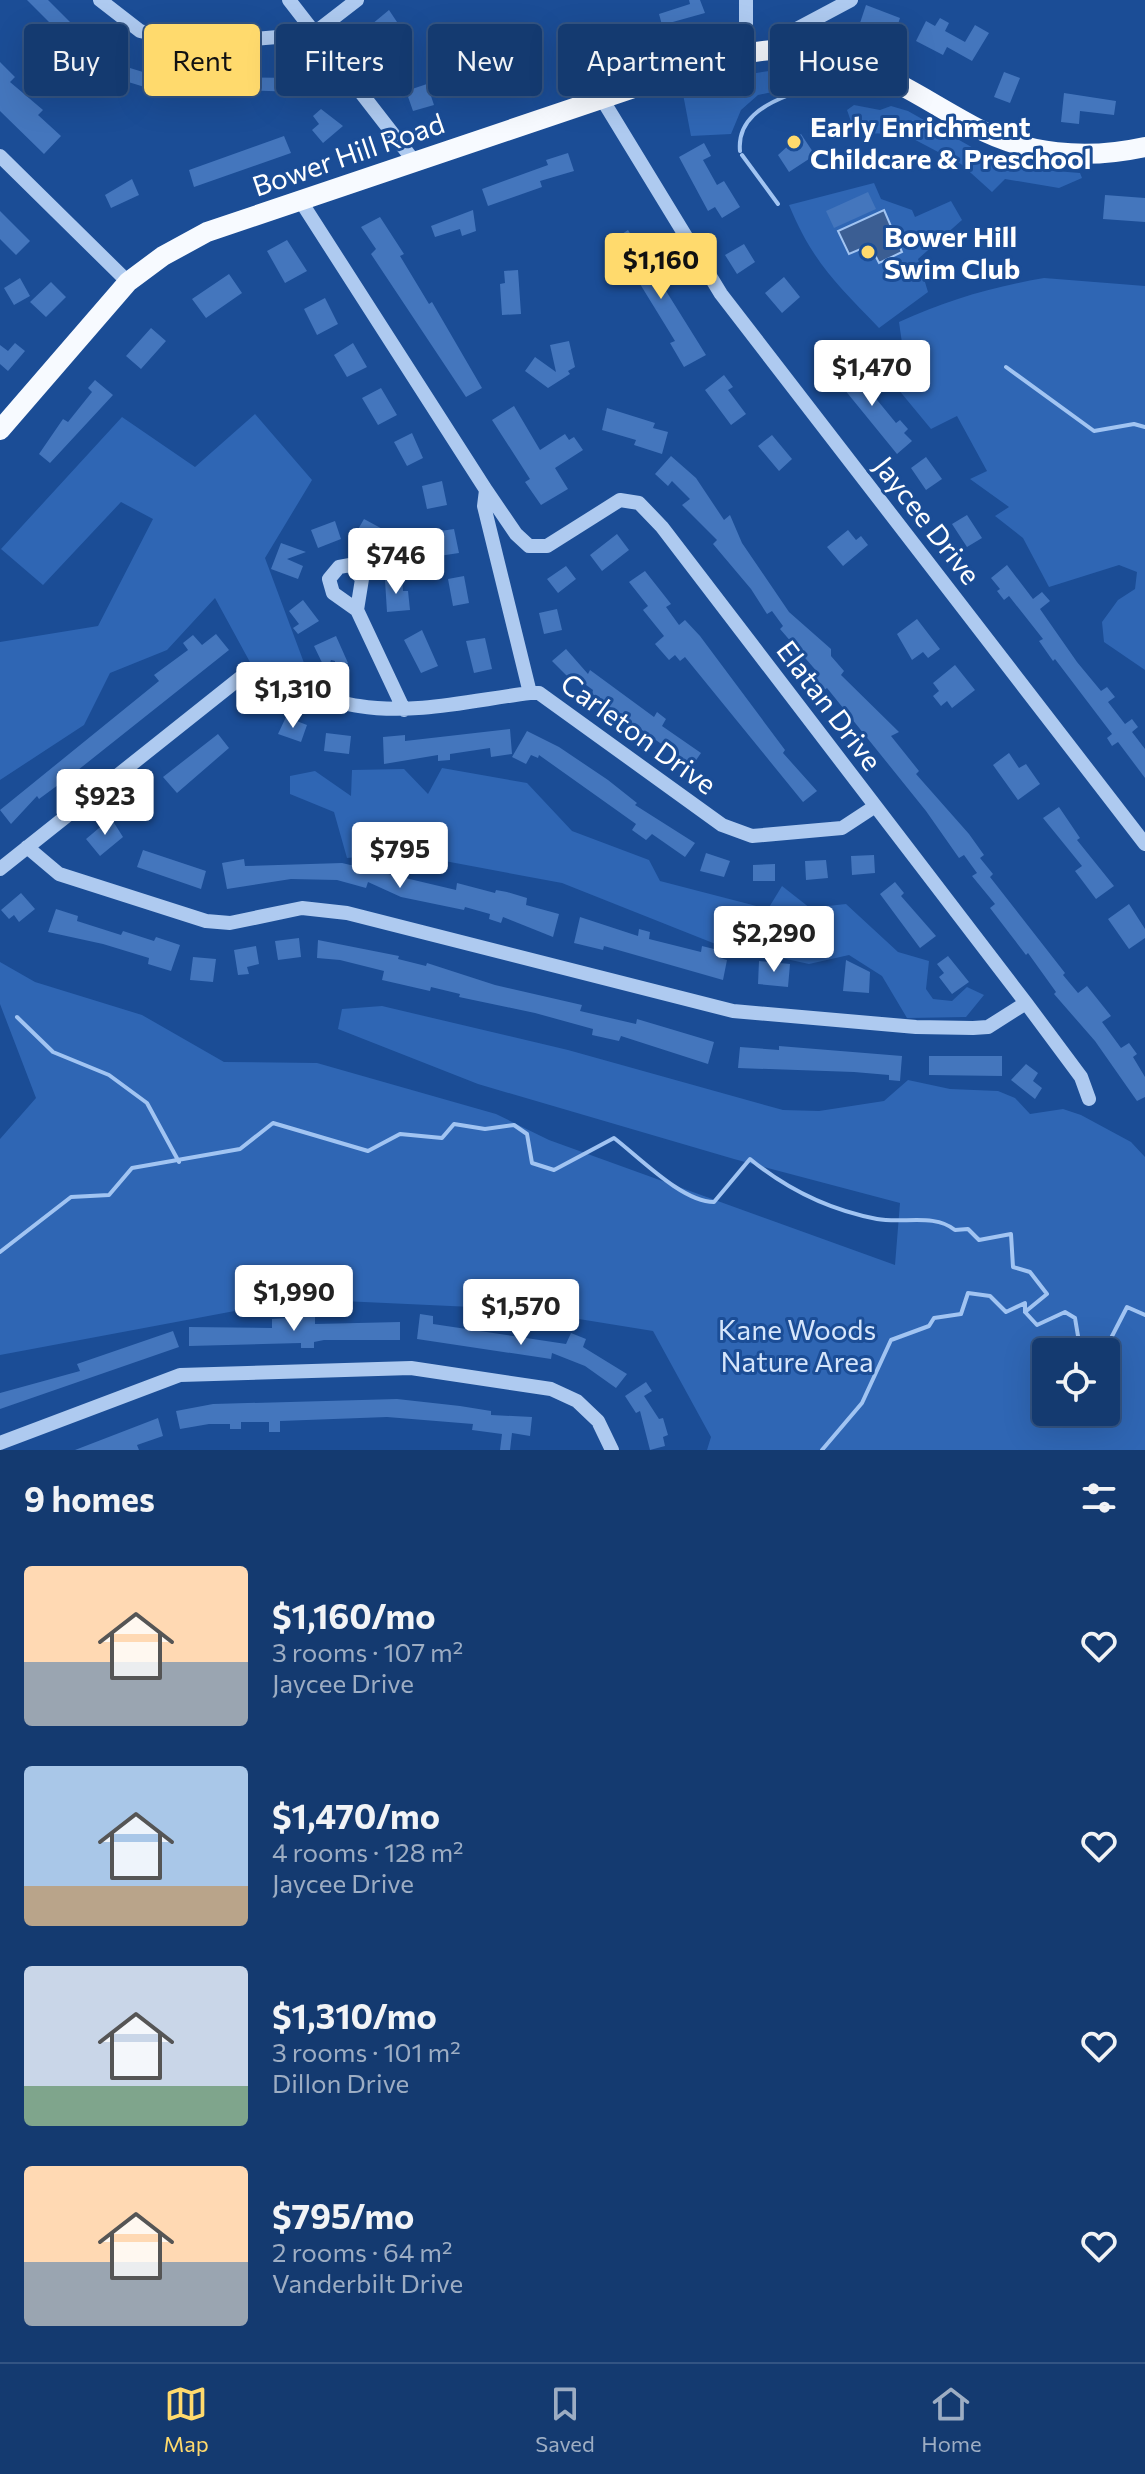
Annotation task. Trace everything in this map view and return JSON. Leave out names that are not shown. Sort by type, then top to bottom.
[{"type":"main road","name":"Bower Hill Road","points":[[907,89],[974,127],[1038,150],[1095,155],[1145,147]]},
{"type":"main road","name":"Bower Hill Road","points":[[0,430],[128,282],[163,256],[207,232],[611,96]]},
{"type":"street","points":[[100,0],[140,31],[174,41],[197,44],[276,37]]},
{"type":"street","points":[[289,0],[306,24]]},
{"type":"street","points":[[326,24],[357,0]]},
{"type":"street","points":[[746,0],[746,24]]},
{"type":"street","points":[[806,24],[851,0]]},
{"type":"street","points":[[362,96],[414,161]]},
{"type":"street","name":"Jaycee Drive","points":[[602,99],[721,294],[1145,844]]},
{"type":"street","points":[[0,156],[128,282]]},
{"type":"street","name":"Carleton Drive","points":[[300,200],[486,490],[484,506],[530,693],[539,693],[722,825],[739,833],[752,836],[842,828],[874,807]]},
{"type":"street","name":"Elatan Drive","points":[[486,490],[529,546],[547,546],[620,500],[639,503],[662,527],[1026,1003],[1081,1077],[1089,1099]]},
{"type":"street","points":[[357,610],[404,710]]},
{"type":"street","points":[[0,869],[240,678],[273,680],[336,702],[404,710],[530,693]]},
{"type":"street","points":[[27,847],[59,874],[206,921],[230,923],[302,908],[347,913],[733,1011],[916,1027],[973,1028],[988,1027],[1026,1003]]},
{"type":"street","points":[[0,1443],[180,1375],[411,1368],[551,1389],[577,1401],[598,1421],[612,1450]]},
{"type":"green space","points":[[770,71],[770,92],[758,95],[741,110],[731,134],[691,136],[683,96],[754,96],[754,73]]},
{"type":"green space","points":[[854,105],[880,110],[891,106],[908,111],[975,149],[1031,169],[1080,173],[1082,178],[1059,188],[1005,179],[992,192],[961,164],[904,134],[855,133],[847,110]]},
{"type":"green space","name":"Bower Hill Swim Club","points":[[874,183],[881,199],[912,210],[915,217],[951,201],[962,220],[918,259],[928,292],[879,328],[817,258],[789,205]]},
{"type":"green space","points":[[1044,278],[1145,286],[1145,670],[1104,642],[1102,622],[1118,600],[1135,589],[1137,572],[1119,565],[1049,587],[1023,538],[995,516],[1009,507],[970,479],[987,471],[957,416],[931,429],[893,383],[867,365],[855,348],[858,341],[902,343],[899,322],[970,295]]},
{"type":"green space","points":[[255,414],[312,480],[265,558],[310,679],[251,664],[215,598],[167,650],[110,673],[84,725],[0,780],[0,642],[98,626],[153,519],[121,502],[43,585],[1,549],[122,417],[195,467]]},
{"type":"green space","points":[[442,768],[527,783],[572,831],[649,860],[660,881],[768,909],[782,886],[810,908],[846,904],[898,952],[929,961],[926,989],[933,999],[952,1001],[967,987],[984,995],[966,1017],[907,1018],[882,976],[849,955],[809,964],[713,943],[562,883],[402,853],[347,858],[334,812],[290,794],[290,776],[315,771],[351,796],[352,770],[404,769],[428,794]]},
{"type":"green space","name":"Kane Woods Nature Area","points":[[0,962],[35,982],[142,1015],[224,1062],[317,1063],[496,1114],[549,1140],[895,1265],[900,1203],[734,1159],[478,1084],[338,1029],[342,1009],[382,1006],[568,1050],[783,1110],[819,1111],[884,1101],[908,1080],[950,1089],[998,1091],[1015,1098],[1030,1114],[1063,1109],[1081,1115],[1131,1142],[1145,1157],[1145,1450],[707,1450],[711,1437],[653,1331],[517,1309],[299,1299],[0,1355],[0,1139],[36,1098],[0,1004]]},
{"type":"shaded area","points":[[884,210],[902,252],[879,263],[870,245],[849,254],[838,231]]},
{"type":"building","points":[[27,0],[48,0],[72,24],[51,24]]},
{"type":"building","points":[[689,0],[700,0],[705,13],[662,24],[659,14],[690,4]]},
{"type":"building","points":[[866,5],[900,18],[898,24],[860,24]]},
{"type":"building","points":[[389,10],[398,24],[372,24]]},
{"type":"building","points":[[940,18],[949,23],[945,31],[965,42],[975,25],[989,33],[972,61],[947,47],[943,55],[916,41],[926,21],[935,26]]},
{"type":"building","points":[[0,62],[15,77],[10,82],[43,110],[38,115],[61,136],[44,154],[0,111]]},
{"type":"building","points":[[130,68],[144,72],[144,87],[128,82]]},
{"type":"building","points":[[1004,72],[1020,78],[1010,103],[994,97]]},
{"type":"building","points":[[260,78],[276,78],[276,91],[260,91]]},
{"type":"building","points":[[427,84],[428,96],[431,96],[434,105],[413,111],[408,96],[412,96],[412,89]]},
{"type":"building","points":[[1064,93],[1116,101],[1114,115],[1080,111],[1079,124],[1061,122]]},
{"type":"building","points":[[321,109],[343,126],[323,143],[312,130],[319,124],[313,116]]},
{"type":"building","points":[[801,134],[815,155],[789,172],[778,155]]},
{"type":"building","points":[[284,136],[291,153],[194,187],[189,170]]},
{"type":"building","points":[[704,143],[711,156],[703,160],[717,185],[724,181],[740,207],[722,218],[715,207],[708,211],[679,157]]},
{"type":"building","points":[[568,153],[574,171],[540,181],[542,187],[488,206],[482,189],[548,165],[546,160]]},
{"type":"building","points":[[132,179],[139,195],[111,208],[105,195]]},
{"type":"building","points":[[868,192],[876,209],[834,228],[826,211]]},
{"type":"building","points":[[1105,195],[1145,198],[1145,222],[1103,219]]},
{"type":"building","points":[[473,210],[476,231],[462,236],[460,229],[435,237],[431,226]]},
{"type":"building","points":[[0,211],[30,241],[16,255],[0,239]]},
{"type":"building","points":[[380,217],[404,254],[400,256],[429,304],[432,302],[482,388],[466,397],[371,254],[376,249],[361,227]]},
{"type":"building","points":[[628,230],[706,355],[684,367],[670,343],[675,341],[613,240]]},
{"type":"building","points":[[287,240],[307,271],[285,283],[267,251]]},
{"type":"building","points":[[744,244],[755,262],[737,274],[725,255]]},
{"type":"building","points":[[518,270],[521,314],[502,315],[500,284],[505,283],[504,271]]},
{"type":"building","points":[[229,274],[242,293],[206,318],[192,299]]},
{"type":"building","points":[[784,277],[800,297],[782,313],[765,293]]},
{"type":"building","points":[[20,278],[30,296],[14,305],[4,288]]},
{"type":"building","points":[[51,282],[66,297],[46,317],[30,302]]},
{"type":"building","points":[[325,298],[338,324],[317,335],[304,309]]},
{"type":"building","points":[[151,328],[166,341],[141,369],[126,356]]},
{"type":"building","points":[[569,341],[575,367],[568,371],[570,374],[548,388],[525,371],[535,357],[556,372],[550,345]]},
{"type":"building","points":[[15,343],[25,351],[8,371],[0,364],[0,345],[8,351]]},
{"type":"building","points":[[353,343],[367,367],[347,377],[334,355]]},
{"type":"building","points":[[845,361],[896,423],[900,420],[908,429],[904,433],[912,441],[897,454],[831,373]]},
{"type":"building","points":[[724,375],[733,387],[728,390],[746,414],[731,425],[705,390]]},
{"type":"building","points":[[95,380],[113,395],[50,463],[39,454],[63,419],[68,422],[92,392],[88,388]]},
{"type":"building","points":[[381,388],[397,415],[378,425],[362,398]]},
{"type":"building","points":[[514,406],[540,450],[565,434],[569,440],[574,437],[583,450],[555,468],[568,489],[541,505],[525,482],[530,479],[492,420]]},
{"type":"building","points":[[607,408],[655,423],[653,428],[668,432],[662,454],[634,445],[636,440],[602,430]]},
{"type":"building","points":[[412,433],[423,458],[407,466],[394,442]]},
{"type":"building","points":[[772,435],[792,459],[779,471],[758,446]]},
{"type":"building","points":[[671,456],[696,478],[724,520],[730,515],[742,543],[789,612],[831,649],[831,656],[844,671],[841,675],[899,732],[891,736],[919,771],[916,774],[969,834],[984,855],[980,858],[993,874],[990,877],[1065,973],[1063,975],[1078,993],[1087,986],[1111,1016],[1102,1022],[1121,1048],[1129,1043],[1137,1054],[1133,1057],[1145,1077],[1145,1097],[1137,1101],[1095,1041],[1054,994],[1056,992],[1028,953],[1026,955],[990,908],[995,904],[972,876],[977,873],[964,855],[959,858],[926,811],[827,688],[824,690],[815,677],[819,674],[780,629],[783,626],[772,611],[767,614],[751,589],[713,544],[717,540],[682,505],[690,499],[672,481],[668,486],[655,474]]},
{"type":"building","points":[[926,457],[942,479],[926,490],[911,468]]},
{"type":"building","points":[[442,481],[447,505],[427,509],[422,486]]},
{"type":"building","points":[[967,515],[982,538],[967,547],[952,524]]},
{"type":"building","points":[[364,519],[388,532],[375,550],[353,538]]},
{"type":"building","points":[[335,521],[341,539],[318,548],[311,530]]},
{"type":"building","points":[[454,529],[459,553],[439,556],[434,532]]},
{"type":"building","points":[[848,530],[856,540],[861,536],[868,545],[843,566],[827,547]]},
{"type":"building","points":[[617,534],[629,550],[602,571],[590,555]]},
{"type":"building","points":[[281,543],[306,552],[287,559],[303,566],[298,579],[271,569]]},
{"type":"building","points":[[1007,565],[1033,599],[1042,592],[1050,601],[1040,609],[1077,662],[1101,691],[1107,687],[1115,697],[1108,702],[1125,724],[1132,719],[1138,727],[1132,732],[1145,749],[1145,778],[1118,742],[1112,746],[1107,738],[1112,734],[1055,659],[1053,661],[1039,641],[1043,639],[1009,596],[1004,600],[997,591],[1000,589],[991,578]]},
{"type":"building","points":[[566,566],[576,579],[558,593],[547,579]]},
{"type":"building","points":[[645,571],[671,604],[666,607],[679,625],[685,620],[700,636],[785,750],[783,753],[817,791],[803,802],[685,657],[680,661],[675,655],[669,660],[655,644],[664,636],[643,610],[648,606],[629,582]]},
{"type":"building","points":[[464,576],[469,603],[453,606],[448,579]]},
{"type":"building","points":[[402,578],[403,591],[408,591],[410,610],[387,612],[385,580]]},
{"type":"building","points":[[303,600],[319,621],[298,634],[293,628],[299,624],[289,611]]},
{"type":"building","points":[[557,609],[562,630],[544,634],[539,613]]},
{"type":"building","points":[[917,619],[940,649],[928,658],[923,652],[912,660],[897,634]]},
{"type":"building","points":[[422,630],[438,666],[421,673],[404,640]]},
{"type":"building","points":[[216,634],[229,650],[73,774],[39,799],[37,796],[11,824],[0,810],[159,681],[154,675],[188,650],[183,643],[193,635],[202,645]]},
{"type":"building","points":[[336,636],[348,663],[334,670],[335,661],[331,660],[327,673],[314,646]]},
{"type":"building","points":[[485,638],[492,669],[474,673],[466,641]]},
{"type":"building","points":[[566,649],[588,674],[590,670],[654,717],[657,712],[666,719],[662,726],[701,753],[692,766],[592,694],[593,690],[571,674],[568,677],[552,661]]},
{"type":"building","points":[[955,665],[975,690],[952,708],[947,701],[941,706],[933,696],[939,691],[933,683]]},
{"type":"building","points":[[286,717],[307,725],[301,742],[278,734]]},
{"type":"building","points":[[510,729],[512,754],[491,757],[490,748],[450,754],[450,760],[438,761],[438,755],[384,764],[383,737],[405,735],[405,741]]},
{"type":"building","points":[[527,731],[559,747],[608,780],[637,803],[635,805],[695,843],[685,857],[652,834],[646,840],[632,830],[636,824],[539,755],[538,758],[531,755],[526,764],[512,757]]},
{"type":"building","points":[[326,733],[351,736],[349,754],[324,751]]},
{"type":"building","points":[[218,734],[229,748],[177,793],[163,777]]},
{"type":"building","points":[[1009,753],[1019,768],[1026,764],[1040,784],[1018,800],[993,765]]},
{"type":"building","points":[[1059,807],[1080,838],[1077,840],[1114,886],[1096,899],[1075,871],[1082,866],[1043,818]]},
{"type":"building","points":[[111,818],[123,837],[100,856],[86,839]]},
{"type":"building","points":[[143,850],[206,871],[201,889],[137,867]]},
{"type":"building","points":[[706,853],[730,861],[724,877],[700,871]]},
{"type":"building","points":[[874,855],[875,873],[852,875],[851,856]]},
{"type":"building","points":[[244,859],[245,866],[342,863],[456,890],[457,883],[527,898],[526,905],[559,914],[553,937],[503,917],[501,923],[489,919],[490,914],[465,907],[464,910],[401,897],[368,882],[366,888],[337,880],[291,879],[227,889],[222,863]]},
{"type":"building","points":[[826,860],[828,878],[806,880],[805,861]]},
{"type":"building","points":[[775,864],[775,881],[753,881],[753,865]]},
{"type":"building","points":[[895,882],[904,893],[901,896],[936,936],[920,948],[880,894]]},
{"type":"building","points":[[21,893],[35,909],[19,922],[14,915],[9,919],[1,910]]},
{"type":"building","points":[[1129,904],[1145,929],[1145,938],[1129,949],[1108,919]]},
{"type":"building","points":[[56,909],[78,916],[77,921],[121,935],[123,931],[180,945],[171,971],[148,964],[149,958],[48,932]]},
{"type":"building","points":[[580,917],[638,936],[639,929],[650,932],[649,939],[701,952],[702,946],[722,951],[720,958],[727,960],[723,980],[604,946],[603,950],[574,943]]},
{"type":"building","points":[[299,938],[301,957],[278,960],[275,941]]},
{"type":"building","points":[[318,940],[399,956],[398,959],[426,966],[427,963],[495,985],[582,1005],[580,1011],[636,1024],[637,1019],[714,1042],[708,1064],[621,1036],[619,1041],[592,1035],[593,1029],[535,1013],[459,997],[460,994],[431,987],[430,991],[382,980],[384,971],[340,960],[317,958]]},
{"type":"building","points":[[256,946],[259,964],[247,967],[249,974],[238,975],[234,950]]},
{"type":"building","points":[[948,956],[969,982],[952,994],[939,977],[944,973],[937,964]]},
{"type":"building","points":[[193,957],[216,959],[213,982],[190,980]]},
{"type":"building","points":[[846,960],[870,972],[869,993],[843,991]]},
{"type":"building","points":[[759,961],[790,964],[788,987],[758,984]]},
{"type":"building","points":[[779,1046],[902,1056],[900,1081],[889,1080],[889,1075],[854,1072],[738,1068],[740,1047],[779,1050]]},
{"type":"building","points":[[929,1056],[1002,1056],[1002,1076],[929,1075]]},
{"type":"building","points":[[1026,1064],[1038,1073],[1033,1081],[1042,1088],[1035,1099],[1011,1080]]},
{"type":"building","points":[[420,1314],[433,1316],[433,1324],[566,1344],[571,1333],[586,1339],[583,1347],[627,1374],[616,1388],[585,1366],[552,1353],[551,1359],[417,1339]]},
{"type":"building","points":[[315,1317],[315,1324],[400,1322],[400,1340],[324,1340],[314,1342],[314,1348],[301,1348],[301,1343],[189,1346],[189,1327],[272,1328],[272,1319]]},
{"type":"building","points":[[173,1331],[179,1347],[0,1409],[0,1393],[80,1371],[77,1364]]},
{"type":"building","points":[[646,1382],[652,1391],[644,1396],[659,1419],[663,1418],[668,1435],[663,1437],[665,1446],[650,1450],[640,1411],[636,1413],[625,1396]]},
{"type":"building","points":[[397,1399],[491,1411],[491,1415],[532,1417],[530,1436],[512,1433],[510,1450],[500,1450],[502,1434],[472,1430],[473,1424],[387,1417],[280,1421],[280,1432],[269,1432],[269,1422],[241,1422],[241,1429],[230,1429],[230,1424],[209,1424],[180,1429],[176,1411],[213,1404]]},
{"type":"building","points":[[158,1418],[163,1436],[137,1445],[139,1450],[75,1450]]},
{"type":"waterway","points":[[740,151],[740,140],[747,122],[761,109],[787,96]]},
{"type":"waterway","points":[[742,155],[778,204]]},
{"type":"waterway","points":[[1006,367],[1094,431],[1134,424],[1145,427]]},
{"type":"waterway","points":[[17,1017],[53,1052],[109,1075],[147,1103],[179,1162]]},
{"type":"waterway","points":[[0,1252],[71,1197],[109,1195],[132,1168],[240,1149],[273,1123],[368,1151],[400,1134],[442,1138],[454,1124],[485,1129],[514,1125],[527,1134],[532,1163],[554,1170],[614,1138],[675,1187],[702,1200],[714,1202],[750,1159],[810,1197],[859,1215],[887,1220],[938,1222],[955,1230],[968,1229],[979,1240],[1011,1234],[1013,1267],[1030,1272],[1047,1294],[1025,1312],[1037,1325],[1065,1312],[1075,1318],[1079,1342],[1108,1344],[1127,1307],[1145,1315]]},
{"type":"waterway","points":[[822,1450],[862,1403],[891,1340],[929,1326],[934,1318],[961,1314],[968,1293],[990,1296],[1006,1312],[1025,1303],[1025,1312]]},
{"type":"place","name":"Early Enrichment Childcare & Preschool","points":[[794,142]]},
{"type":"place","name":"Bower Hill Swim Club","points":[[868,252]]}]
